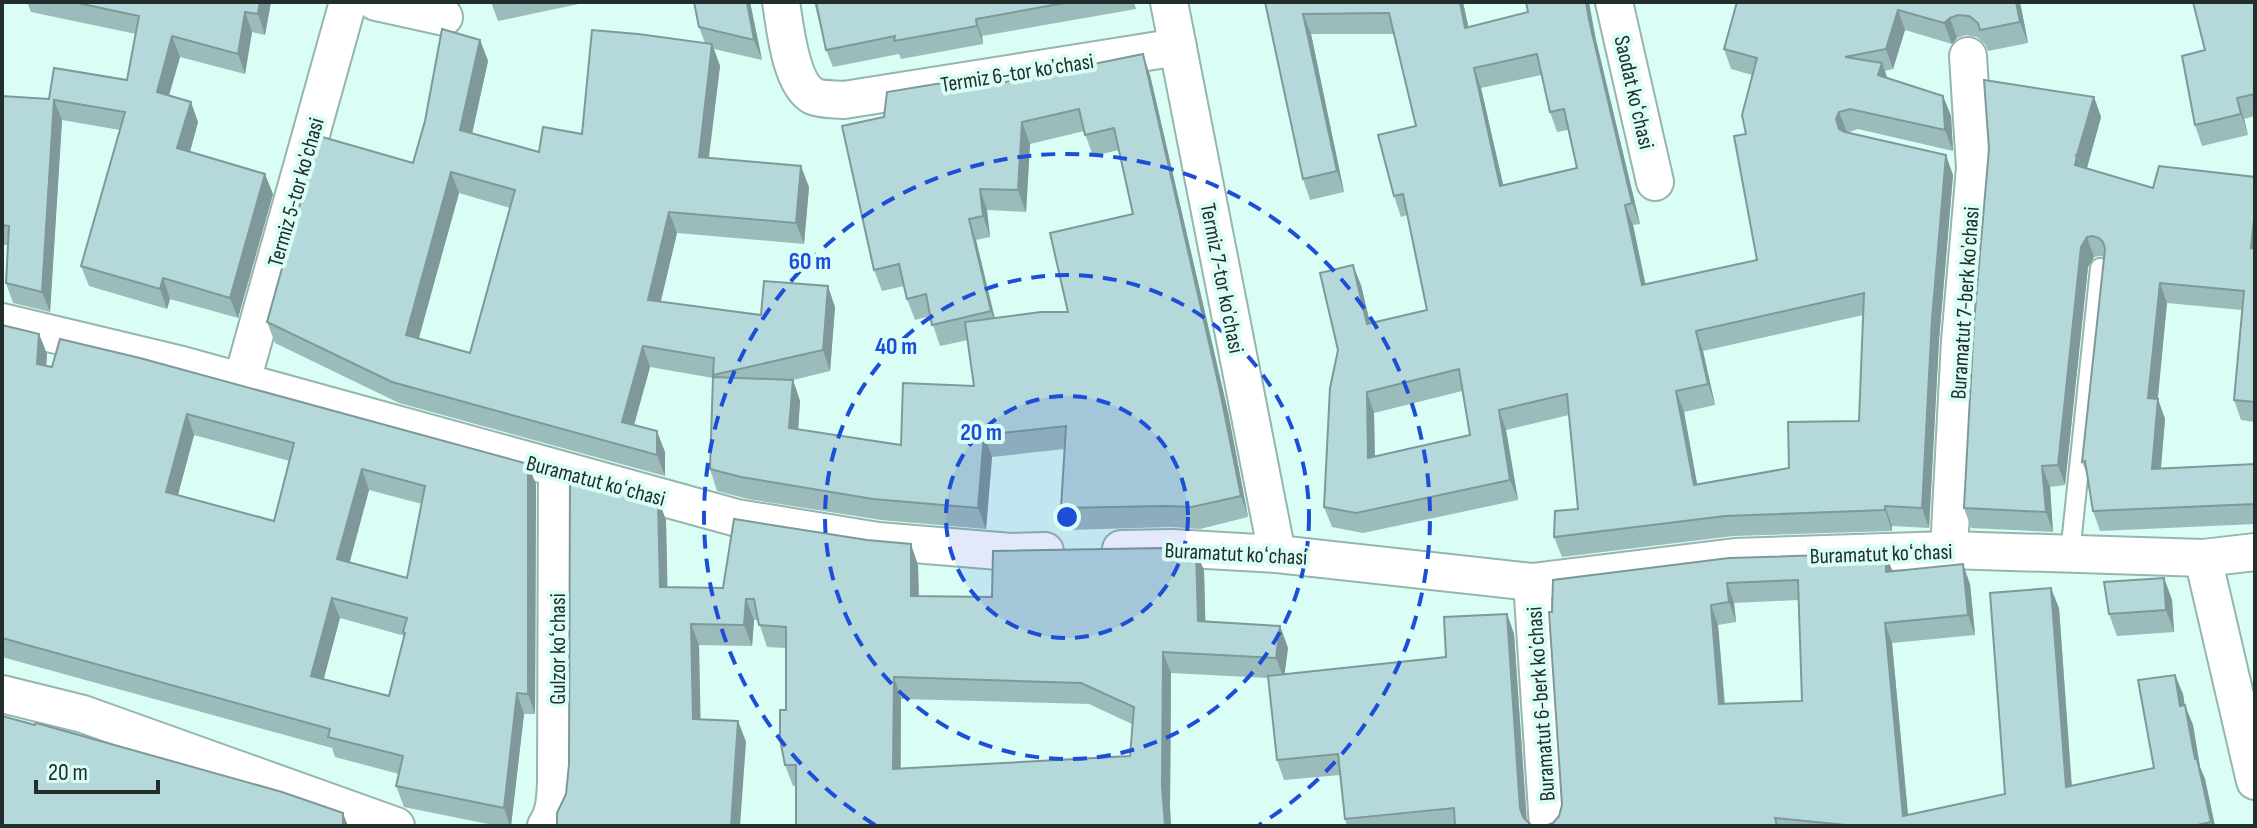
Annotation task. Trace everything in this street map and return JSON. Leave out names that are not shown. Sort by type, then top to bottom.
[{"type":"street","name":"Termiz 5-tor koʼchasi","points":[[242,381],[348,2]]},
{"type":"street","points":[[376,2],[444,17]]},
{"type":"street","name":"Termiz 6-tor koʼchasi","points":[[781,2],[792,62],[801,82],[812,95],[827,99],[844,100],[1178,47]]},
{"type":"street","name":"Termiz 7-tor koʼchasi","points":[[1169,2],[1277,554]]},
{"type":"street","name":"Saodat koʻchasi","points":[[1614,2],[1655,182]]},
{"type":"street","name":"Buramatut 7-berk koʼchasi","points":[[1949,550],[1968,166],[1968,56]]},
{"type":"street","name":"Buramatut koʻchasi","points":[[2,322],[242,381],[737,518],[878,541],[1011,552],[1172,548],[1277,554],[1532,582],[1735,557],[1949,550],[2203,558],[2255,552]]},
{"type":"street","name":"Gulzor koʻchasi","points":[[546,826],[555,802],[556,784],[557,470]]},
{"type":"street","points":[[2203,558],[2255,781]]},
{"type":"street","name":"Buramatut 6-berk koʼchasi","points":[[1532,582],[1548,826]]},
{"type":"street","points":[[2,694],[83,714],[396,826]]},
{"type":"lane","points":[[2070,554],[2100,268]]},
{"type":"building","points":[[73,2],[260,2],[258,14],[245,12],[238,54],[172,36],[157,92],[191,102],[177,148],[265,174],[230,298],[163,278],[160,289],[81,266],[125,112],[54,100],[42,292],[6,283],[9,226],[2,225],[2,96],[49,99],[54,68],[127,80],[139,16]]},
{"type":"building","points":[[694,2],[747,2],[754,40],[699,27]]},
{"type":"building","points":[[816,2],[1070,2],[976,19],[977,26],[894,41],[895,36],[826,50]]},
{"type":"building","points":[[1265,2],[1460,2],[1465,28],[1528,12],[1526,2],[1586,2],[1632,203],[1625,205],[1642,285],[1757,260],[1734,136],[1746,134],[1742,115],[1757,58],[1724,49],[1737,2],[2016,2],[2020,22],[1980,30],[1978,23],[1969,16],[1958,15],[1944,23],[1898,10],[1886,49],[1845,57],[1882,63],[1878,75],[1943,96],[1945,130],[1850,109],[1839,112],[1836,119],[1839,129],[1845,132],[1946,155],[1932,319],[1922,508],[1885,506],[1885,510],[1725,516],[1554,537],[1555,511],[1578,509],[1567,394],[1499,410],[1510,480],[1356,513],[1324,507],[1330,388],[1338,350],[1320,273],[1353,265],[1367,324],[1427,310],[1403,194],[1394,196],[1378,135],[1416,126],[1389,13],[1303,14],[1337,171],[1303,179]],"holes":[[[1537,54],[1550,112],[1564,109],[1577,168],[1500,186],[1474,68]],[[1864,293],[1859,421],[1788,422],[1789,468],[1694,485],[1676,391],[1708,384],[1696,331]],[[1459,369],[1470,435],[1368,458],[1367,392]]]},
{"type":"building","points":[[2193,2],[2255,2],[2255,94],[2237,98],[2241,114],[2195,125],[2182,56],[2205,50]]},
{"type":"building","points":[[442,29],[480,40],[460,130],[539,152],[543,127],[582,134],[592,30],[712,44],[699,157],[801,166],[796,223],[669,212],[648,300],[761,315],[764,281],[828,286],[823,350],[713,375],[714,358],[643,346],[622,422],[657,431],[657,455],[392,382],[267,322],[319,136],[413,163],[425,121]],"holes":[[[451,172],[515,190],[470,353],[406,335]]]},
{"type":"building","points":[[1143,54],[1241,496],[1192,507],[1061,508],[1066,426],[984,435],[978,508],[873,499],[710,469],[713,377],[793,380],[789,428],[901,445],[903,383],[974,386],[965,322],[1041,312],[1068,312],[1050,233],[1133,214],[1114,128],[1085,135],[1079,109],[1022,122],[1018,190],[980,189],[983,216],[969,219],[991,311],[932,325],[926,294],[907,299],[899,264],[874,270],[842,126],[884,117],[887,92],[948,82],[985,86]]},
{"type":"building","points":[[1984,80],[2094,97],[2075,155],[2075,165],[2153,188],[2159,166],[2255,177],[2251,248],[2255,249],[2255,402],[2234,400],[2244,291],[2160,283],[2148,398],[2158,399],[2152,469],[2255,464],[2255,504],[2093,511],[2085,461],[2082,462],[2105,249],[2103,242],[2093,236],[2087,237],[2081,247],[2058,465],[2042,466],[2046,512],[1964,508],[1974,322],[1989,149]]},
{"type":"building","points":[[2,325],[39,334],[37,364],[52,367],[60,339],[528,464],[528,694],[517,693],[504,808],[396,786],[403,756],[328,737],[330,729],[2,638]],"holes":[[[187,414],[294,443],[274,521],[166,492]],[[362,469],[425,486],[407,578],[337,559]],[[332,598],[407,618],[389,696],[311,676]]]},
{"type":"building","points":[[570,474],[658,499],[660,587],[723,588],[734,519],[911,544],[911,596],[992,597],[993,551],[1196,549],[1198,621],[1280,626],[1276,658],[1163,652],[1162,786],[1165,826],[796,826],[796,765],[785,765],[780,739],[780,710],[786,710],[786,627],[759,625],[754,599],[746,599],[744,625],[691,624],[693,719],[738,721],[731,826],[557,826],[557,813],[566,794],[569,764]],"holes":[[[894,677],[1081,683],[1134,707],[1130,756],[893,769]]]},
{"type":"building","points":[[1886,553],[1886,572],[1963,564],[1968,615],[1885,623],[1903,816],[2005,794],[1990,593],[2051,588],[2066,787],[2154,768],[2138,680],[2175,675],[2180,706],[2185,705],[2211,822],[2193,826],[1856,826],[1775,818],[1777,826],[1545,826],[1559,816],[1562,805],[1549,612],[1552,612],[1553,580],[1729,558]],"holes":[[[1798,580],[1802,701],[1719,704],[1711,605],[1729,602],[1727,583]]]},
{"type":"building","points":[[2164,578],[2166,610],[2109,614],[2104,582]]},
{"type":"building","points":[[1507,614],[1520,808],[1531,825],[1538,826],[1455,826],[1454,808],[1345,819],[1338,754],[1277,760],[1268,676],[1446,657],[1444,617]]},
{"type":"building","points":[[2,716],[282,792],[343,813],[343,826],[2,826]]}]
